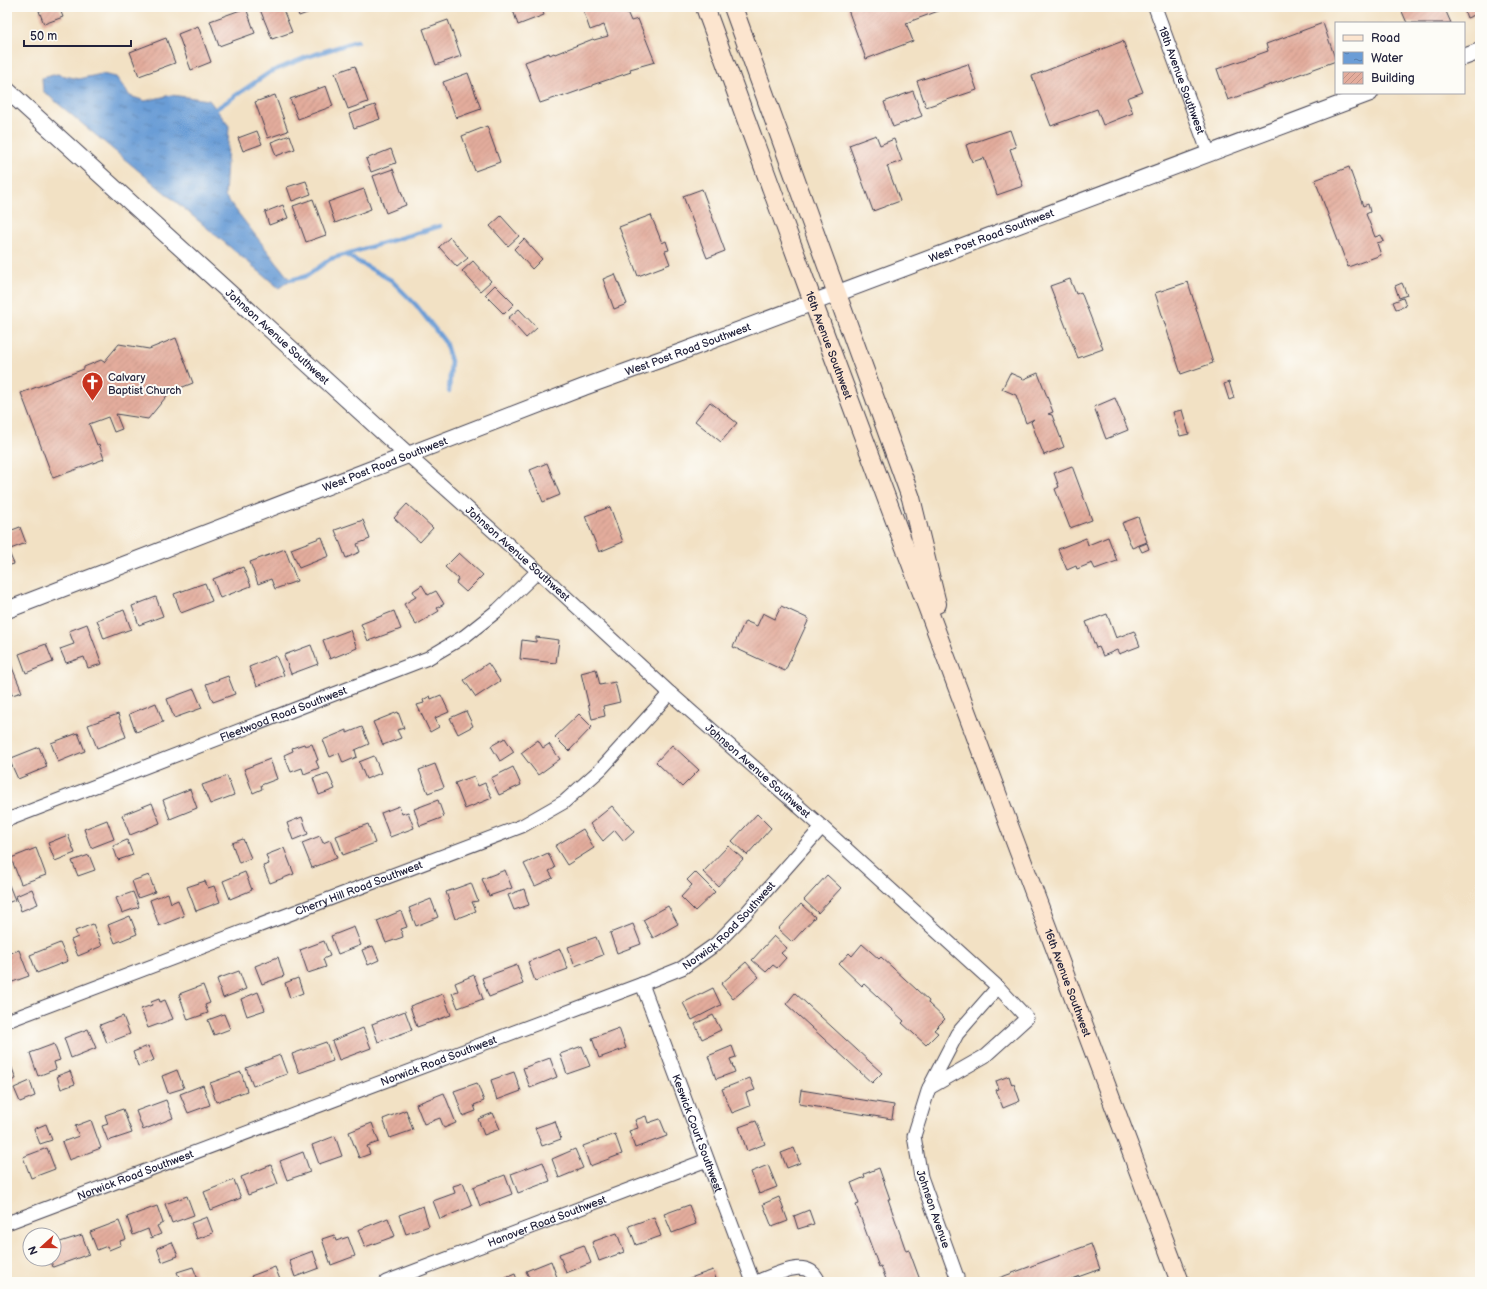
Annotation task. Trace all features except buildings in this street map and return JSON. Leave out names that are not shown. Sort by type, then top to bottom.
[{"type":"main road","name":"16th Avenue Southwest","points":[[705,7],[813,302],[1180,1282]]},
{"type":"main road","name":"16th Avenue Southwest","points":[[733,7],[911,498],[956,682]]},
{"type":"street","name":"18th Avenue Southwest","points":[[1155,7],[1209,154]]},
{"type":"street","points":[[1465,58],[1480,51]]},
{"type":"street","name":"Johnson Avenue Southwest","points":[[7,90],[409,456],[538,571],[670,693],[822,827],[998,987],[1027,1018],[985,1056],[929,1088]]},
{"type":"street","name":"West Post Road Southwest","points":[[7,610],[409,456],[584,387],[1367,94]]},
{"type":"street","name":"Fleetwood Road Southwest","points":[[7,820],[428,658],[466,636],[498,610],[538,571]]},
{"type":"street","name":"Cherry Hill Road Southwest","points":[[7,1021],[522,826],[564,802],[601,769],[670,693]]},
{"type":"street","name":"Norwick Road Southwest","points":[[7,1223],[682,968],[716,944],[748,911],[822,827]]},
{"type":"street","name":"Keswick Court Southwest","points":[[642,984],[754,1282]]},
{"type":"street","name":"Johnson Avenue","points":[[957,1282],[957,1277],[921,1177],[914,1136],[929,1088],[957,1034],[998,987]]},
{"type":"street","name":"Hanover Road Southwest","points":[[386,1282],[707,1160]]},
{"type":"street","points":[[754,1282],[792,1268],[805,1268],[817,1276],[819,1282]]},
{"type":"water","points":[[57,74],[78,79],[102,74],[116,77],[130,96],[145,101],[171,95],[209,100],[229,126],[225,196],[290,280],[279,288],[43,91],[42,78]]},
{"type":"waterway","points":[[216,109],[270,72],[307,57],[357,41]]},
{"type":"waterway","points":[[290,280],[307,276],[330,259],[440,226]]},
{"type":"waterway","points":[[346,255],[391,280],[416,305],[445,342],[451,361],[449,391]]},
{"type":"place","name":"Calvary Baptist Church","points":[[93,402]]}]
